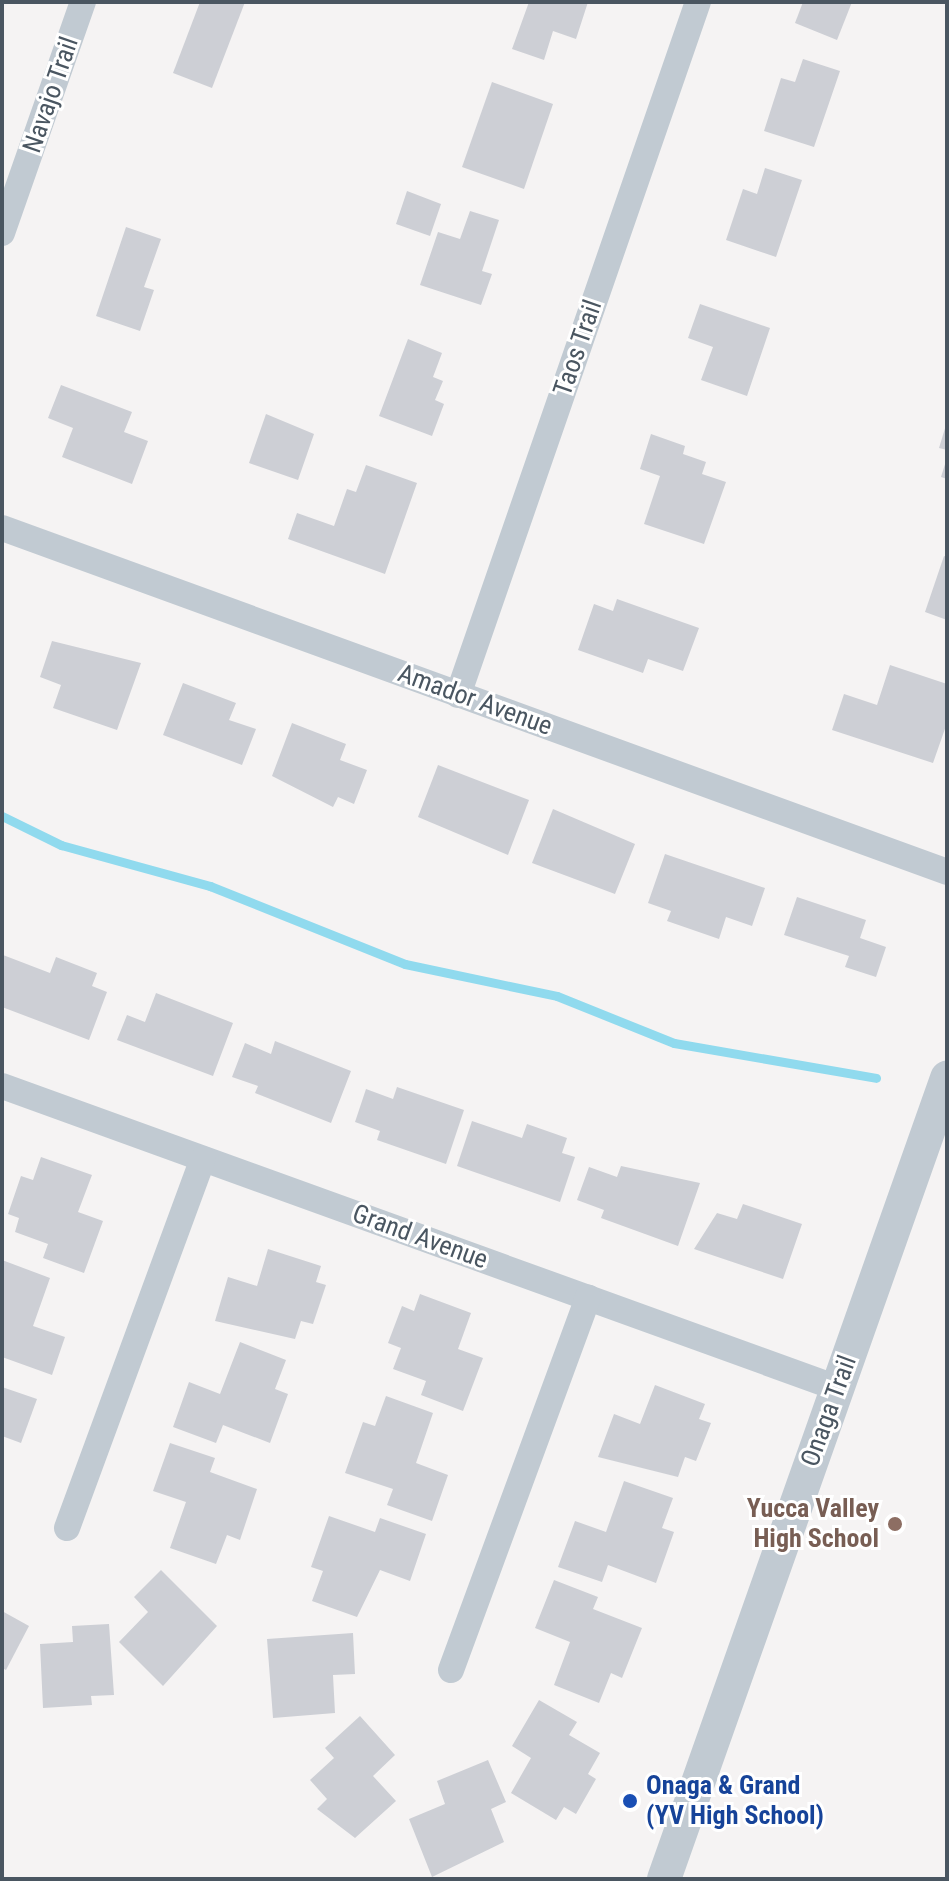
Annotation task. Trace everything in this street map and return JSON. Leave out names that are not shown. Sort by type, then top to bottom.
[{"type":"street","name":"Navajo Trail","points":[[2,233],[83,2]]},
{"type":"street","name":"Taos Trail","points":[[458,695],[698,2]]},
{"type":"street","name":"Amador Avenue","points":[[2,528],[947,872]]},
{"type":"street","name":"Onaga Trail","points":[[664,1879],[947,1078]]},
{"type":"street","name":"Grand Avenue","points":[[2,1086],[837,1388]]},
{"type":"street","points":[[67,1528],[203,1159]]},
{"type":"street","points":[[451,1670],[588,1297]]},
{"type":"building","points":[[200,2],[245,2],[212,88],[173,73]]},
{"type":"building","points":[[529,2],[588,2],[576,39],[553,31],[544,60],[512,49]]},
{"type":"building","points":[[803,2],[852,2],[837,40],[795,23]]},
{"type":"building","points":[[803,59],[840,71],[814,147],[764,131],[781,78],[795,82]]},
{"type":"building","points":[[492,82],[553,104],[524,189],[462,167]]},
{"type":"building","points":[[765,168],[802,180],[776,257],[726,240],[743,189],[757,194]]},
{"type":"building","points":[[407,191],[441,204],[430,236],[396,224]]},
{"type":"building","points":[[470,211],[499,220],[482,271],[492,274],[481,305],[420,285],[438,232],[460,239]]},
{"type":"building","points":[[126,227],[161,239],[144,287],[154,290],[140,331],[96,316]]},
{"type":"building","points":[[700,304],[770,328],[747,396],[701,380],[713,347],[688,338]]},
{"type":"building","points":[[408,339],[442,353],[433,377],[443,381],[435,400],[444,404],[432,436],[379,416]]},
{"type":"building","points":[[61,385],[132,412],[124,432],[148,441],[132,484],[62,457],[73,428],[48,418]]},
{"type":"building","points":[[266,414],[314,434],[298,480],[249,463]]},
{"type":"building","points":[[947,425],[947,450],[939,448]]},
{"type":"building","points":[[651,434],[685,446],[683,454],[706,462],[702,474],[726,482],[704,544],[644,524],[660,476],[640,469]]},
{"type":"building","points":[[947,461],[947,479],[941,477]]},
{"type":"building","points":[[366,465],[417,483],[385,574],[288,539],[297,513],[334,526],[347,489],[356,492]]},
{"type":"building","points":[[944,556],[947,557],[947,620],[925,612]]},
{"type":"building","points":[[617,599],[699,628],[683,671],[648,659],[643,673],[578,650],[594,604],[613,611]]},
{"type":"building","points":[[52,641],[141,663],[117,730],[53,708],[61,685],[40,677]]},
{"type":"building","points":[[890,665],[947,684],[947,723],[933,763],[832,730],[844,694],[877,705]]},
{"type":"building","points":[[183,683],[236,703],[229,720],[256,729],[242,765],[163,735]]},
{"type":"building","points":[[292,723],[346,744],[340,760],[367,770],[354,804],[338,797],[333,807],[272,776]]},
{"type":"building","points":[[438,765],[529,800],[508,855],[418,817]]},
{"type":"building","points":[[553,809],[635,844],[615,894],[532,863]]},
{"type":"building","points":[[665,854],[765,888],[752,926],[726,917],[719,939],[667,921],[671,911],[648,903]]},
{"type":"building","points":[[797,897],[866,920],[860,938],[886,947],[876,977],[845,967],[849,956],[784,935]]},
{"type":"building","points":[[3,955],[50,973],[56,957],[97,973],[92,986],[107,992],[89,1040],[2,1007]]},
{"type":"building","points":[[156,993],[233,1023],[213,1076],[117,1040],[127,1015],[145,1022]]},
{"type":"building","points":[[275,1041],[351,1071],[331,1123],[255,1093],[258,1086],[232,1077],[245,1043],[271,1054]]},
{"type":"building","points":[[397,1087],[464,1110],[446,1164],[377,1140],[380,1131],[355,1122],[366,1089],[393,1099]]},
{"type":"building","points":[[472,1121],[522,1138],[527,1124],[567,1138],[562,1153],[575,1157],[560,1202],[457,1166]]},
{"type":"building","points":[[41,1157],[92,1175],[78,1212],[103,1221],[84,1273],[43,1258],[48,1244],[15,1232],[19,1218],[8,1214],[21,1176],[33,1180]]},
{"type":"building","points":[[621,1166],[700,1183],[678,1246],[601,1218],[604,1210],[577,1200],[589,1167],[617,1177]]},
{"type":"building","points":[[743,1204],[802,1224],[783,1279],[694,1249],[717,1213],[737,1219]]},
{"type":"building","points":[[268,1249],[321,1266],[316,1282],[326,1285],[313,1324],[301,1321],[295,1339],[215,1321],[228,1277],[257,1286]]},
{"type":"building","points":[[2,1260],[50,1278],[33,1326],[65,1337],[52,1375],[2,1357]]},
{"type":"building","points":[[420,1294],[471,1313],[458,1349],[483,1358],[463,1411],[421,1395],[426,1381],[393,1369],[401,1348],[388,1343],[402,1306],[414,1311]]},
{"type":"building","points":[[240,1342],[286,1360],[275,1389],[288,1394],[270,1443],[223,1425],[216,1443],[173,1427],[189,1382],[220,1394]]},
{"type":"building","points":[[655,1385],[705,1404],[699,1419],[711,1423],[696,1461],[685,1457],[678,1477],[598,1457],[614,1414],[640,1424]]},
{"type":"building","points":[[2,1387],[37,1399],[21,1443],[2,1436]]},
{"type":"building","points":[[386,1396],[433,1413],[416,1463],[448,1475],[432,1521],[387,1505],[393,1489],[345,1473],[363,1422],[375,1426]]},
{"type":"building","points":[[170,1443],[215,1458],[210,1472],[257,1489],[240,1540],[227,1535],[216,1564],[170,1548],[186,1502],[153,1491]]},
{"type":"building","points":[[624,1481],[673,1498],[662,1528],[674,1532],[656,1583],[608,1565],[602,1582],[558,1567],[575,1521],[606,1532]]},
{"type":"building","points":[[329,1516],[375,1532],[380,1518],[426,1534],[410,1581],[380,1570],[357,1617],[312,1601],[323,1571],[311,1567]]},
{"type":"building","points":[[161,1570],[217,1626],[163,1686],[119,1642],[148,1612],[134,1597]]},
{"type":"building","points":[[554,1580],[598,1597],[593,1609],[642,1628],[622,1678],[611,1673],[599,1703],[554,1685],[570,1642],[535,1628]]},
{"type":"building","points":[[2,1611],[29,1626],[6,1670],[2,1668]]},
{"type":"building","points":[[109,1624],[114,1695],[91,1696],[92,1705],[43,1708],[40,1644],[73,1642],[72,1626]]},
{"type":"building","points":[[353,1633],[355,1674],[333,1675],[335,1713],[273,1718],[267,1639]]},
{"type":"building","points":[[539,1700],[577,1722],[569,1735],[600,1753],[588,1774],[596,1779],[576,1814],[564,1807],[556,1820],[511,1793],[531,1758],[512,1746]]},
{"type":"building","points":[[360,1716],[395,1755],[373,1776],[396,1801],[355,1838],[317,1809],[327,1799],[310,1780],[334,1758],[325,1748]]},
{"type":"building","points":[[488,1760],[506,1802],[491,1809],[504,1842],[432,1877],[409,1819],[445,1804],[437,1781]]},
{"type":"waterway","points":[[2,816],[61,845],[210,886],[405,964],[557,996],[674,1043],[876,1078]]},
{"type":"place","name":"Yucca Valley High School","points":[[895,1524]]},
{"type":"place","name":"Onaga & Grand (YV High School)","points":[[630,1801]]}]
